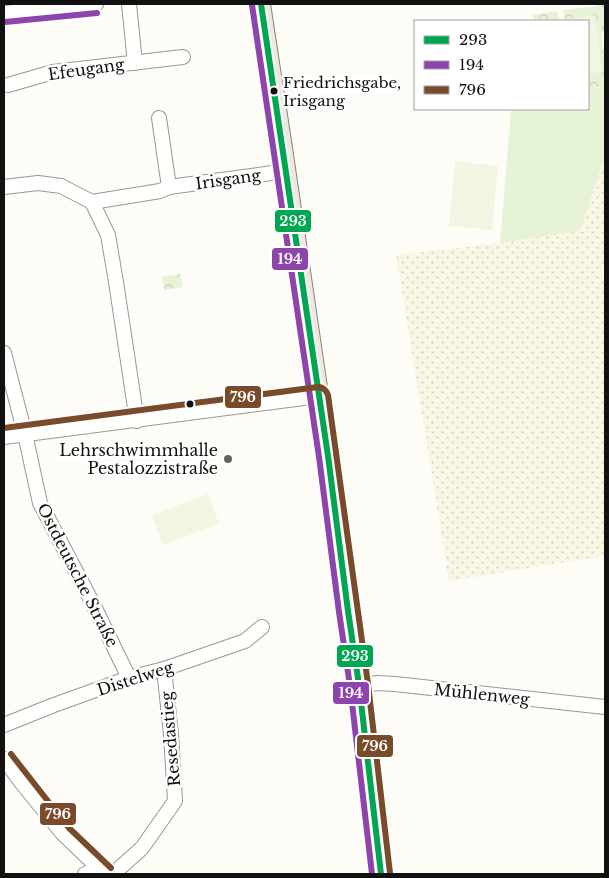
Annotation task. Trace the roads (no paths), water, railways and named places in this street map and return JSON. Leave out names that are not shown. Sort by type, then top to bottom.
[{"type":"main road","points":[[261,4],[287,171],[359,685],[381,874]]},
{"type":"street","points":[[4,13],[96,4]]},
{"type":"street","name":"Efeugang","points":[[129,4],[135,63]]},
{"type":"street","name":"Efeugang","points":[[8,85],[53,72],[184,57]]},
{"type":"street","points":[[159,118],[169,187]]},
{"type":"street","name":"Irisgang","points":[[92,202],[160,191],[169,187],[287,171]]},
{"type":"street","points":[[4,187],[38,183],[61,186],[92,202],[108,235],[137,420]]},
{"type":"street","name":"Ostdeutsche Straße","points":[[4,353],[40,503],[129,678]]},
{"type":"street","points":[[4,437],[319,396]]},
{"type":"street","name":"Distelweg","points":[[4,725],[129,678],[164,669],[245,641],[262,627]]},
{"type":"street","name":"Resedastieg","points":[[113,874],[142,848],[175,801],[171,734],[164,669]]},
{"type":"street","name":"Mühlenweg","points":[[359,685],[395,684],[605,707]]},
{"type":"street","points":[[4,758],[63,834],[102,871]]},
{"type":"street","points":[[85,874],[102,871]]},
{"type":"place","name":"Friedrichsgabe, Irisgang","points":[[274,91]]},
{"type":"place","name":"Lehrschwimmhalle Pestalozzistraße","points":[[228,459]]}]
